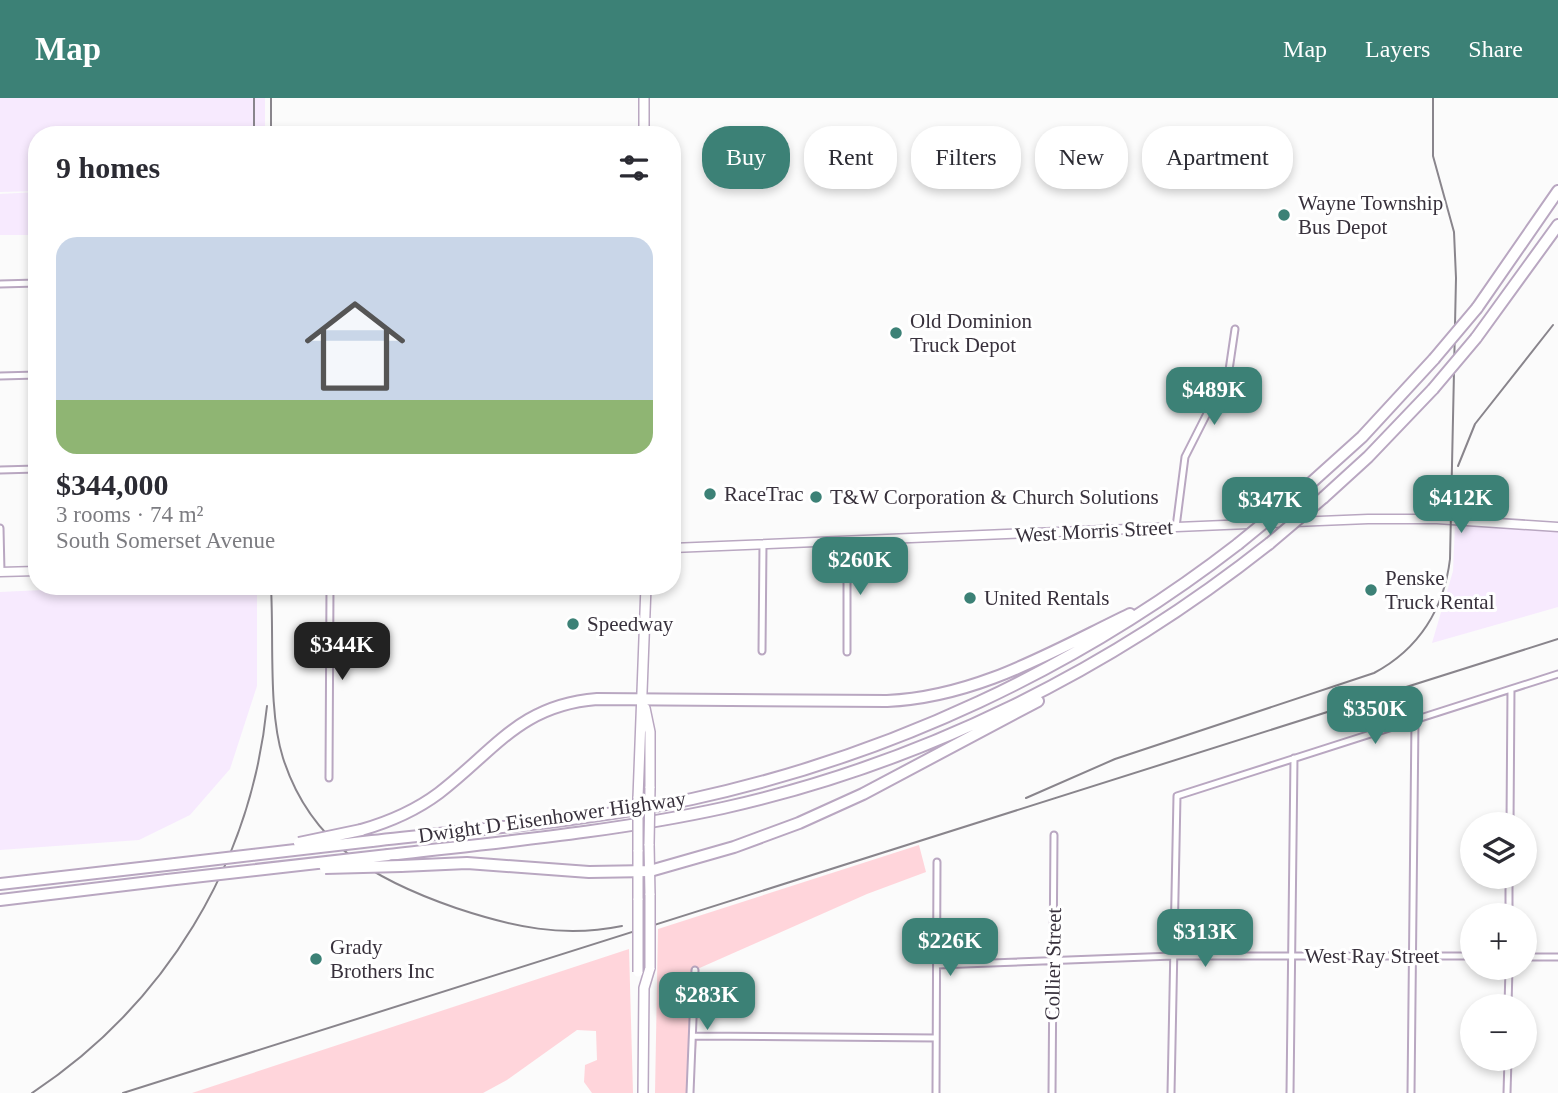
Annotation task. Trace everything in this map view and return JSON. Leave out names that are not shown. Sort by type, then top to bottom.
[{"type":"highway","name":"Dwight D Eisenhower Highway","points":[[0,884],[628,810],[711,794],[808,768],[899,736],[996,694],[1093,643],[1172,592],[1238,544],[1354,445],[1434,359],[1477,307],[1558,191]]},
{"type":"highway","name":"Dwight D Eisenhower Highway","points":[[0,900],[644,823],[789,791],[873,765],[959,732],[1092,664],[1181,609],[1270,543],[1376,449],[1433,389],[1476,338],[1558,225]]},
{"type":"highway","points":[[238,856],[361,830],[396,818],[424,803],[511,729],[538,712],[574,701],[887,701],[941,696],[1000,677],[1172,592]]},
{"type":"highway","points":[[245,872],[467,863],[589,873],[644,872],[754,841],[834,808],[1012,716],[1092,664]]},
{"type":"main road","points":[[644,98],[644,126]]},
{"type":"main road","name":"West Morris Street","points":[[681,548],[1417,518],[1558,527]]},
{"type":"main road","points":[[1,572],[28,571]]},
{"type":"main road","points":[[643,1093],[644,988],[650,968],[650,895],[638,850],[638,789],[646,595]]},
{"type":"main road","points":[[643,700],[650,732],[649,844],[638,900],[638,972],[644,988]]},
{"type":"street","points":[[0,284],[28,283]]},
{"type":"street","points":[[1176,527],[1179,481],[1185,454],[1229,370],[1235,329]]},
{"type":"street","points":[[0,376],[28,374]]},
{"type":"street","points":[[0,470],[28,469]]},
{"type":"street","points":[[0,528],[1,572]]},
{"type":"street","points":[[847,541],[847,652]]},
{"type":"street","points":[[762,651],[763,544]]},
{"type":"street","points":[[329,778],[330,595]]},
{"type":"street","points":[[1171,1093],[1175,801],[1183,792],[1558,674]]},
{"type":"street","points":[[1510,812],[1511,689]]},
{"type":"street","points":[[1411,1093],[1415,720]]},
{"type":"street","points":[[1290,1093],[1294,758]]},
{"type":"street","name":"Collier Street","points":[[1052,1093],[1054,835]]},
{"type":"street","points":[[936,1093],[937,862]]},
{"type":"street","name":"West Ray Street","points":[[937,965],[1173,956],[1460,956]]},
{"type":"street","points":[[1537,957],[1558,957]]},
{"type":"street","points":[[690,1093],[695,970]]},
{"type":"street","points":[[694,1036],[936,1038]]},
{"type":"street","points":[[1507,1093],[1508,1071]]},
{"type":"shaded area","points":[[0,98],[265,98],[265,126],[28,126],[28,191],[0,192]]},
{"type":"shaded area","points":[[28,192],[28,235],[0,235],[0,194]]},
{"type":"shaded area","points":[[1455,525],[1558,532],[1558,607],[1432,643],[1453,571]]},
{"type":"shaded area","points":[[28,591],[28,595],[257,595],[257,686],[230,769],[190,815],[139,840],[0,850],[0,592]]},
{"type":"shaded area","points":[[919,845],[926,872],[867,894],[695,970],[697,1039],[692,1093],[655,1093],[658,929]]},
{"type":"shaded area","points":[[629,949],[633,1093],[592,1093],[584,1082],[585,1065],[597,1060],[596,1031],[577,1030],[507,1080],[483,1093],[192,1093]]},
{"type":"railway","points":[[254,98],[254,126]]},
{"type":"railway","points":[[271,98],[271,126]]},
{"type":"railway","points":[[1026,798],[1115,759],[1374,673],[1404,652],[1427,626],[1442,595],[1450,559],[1456,278],[1454,232],[1433,156],[1433,98]]},
{"type":"railway","points":[[1458,466],[1475,424],[1553,325]]},
{"type":"railway","points":[[271,595],[273,697],[278,739],[295,788],[310,814],[329,836],[350,855],[399,885],[477,915],[559,931],[622,926]]},
{"type":"railway","points":[[123,1093],[1558,639]]},
{"type":"railway","points":[[32,1093],[80,1058],[123,1018],[161,974],[193,926],[221,875],[242,821],[258,764],[267,706]]},
{"type":"place","name":"Wayne Township Bus Depot","points":[[1284,215]]},
{"type":"place","name":"Old Dominion Truck Depot","points":[[896,333]]},
{"type":"place","name":"RaceTrac","points":[[710,494]]},
{"type":"place","name":"T&W Corporation & Church Solutions","points":[[816,497]]},
{"type":"place","name":"Penske Truck Rental","points":[[1371,590]]},
{"type":"place","name":"United Rentals","points":[[970,598]]},
{"type":"place","name":"Speedway","points":[[573,624]]},
{"type":"place","name":"Grady Brothers Inc","points":[[316,959]]}]
